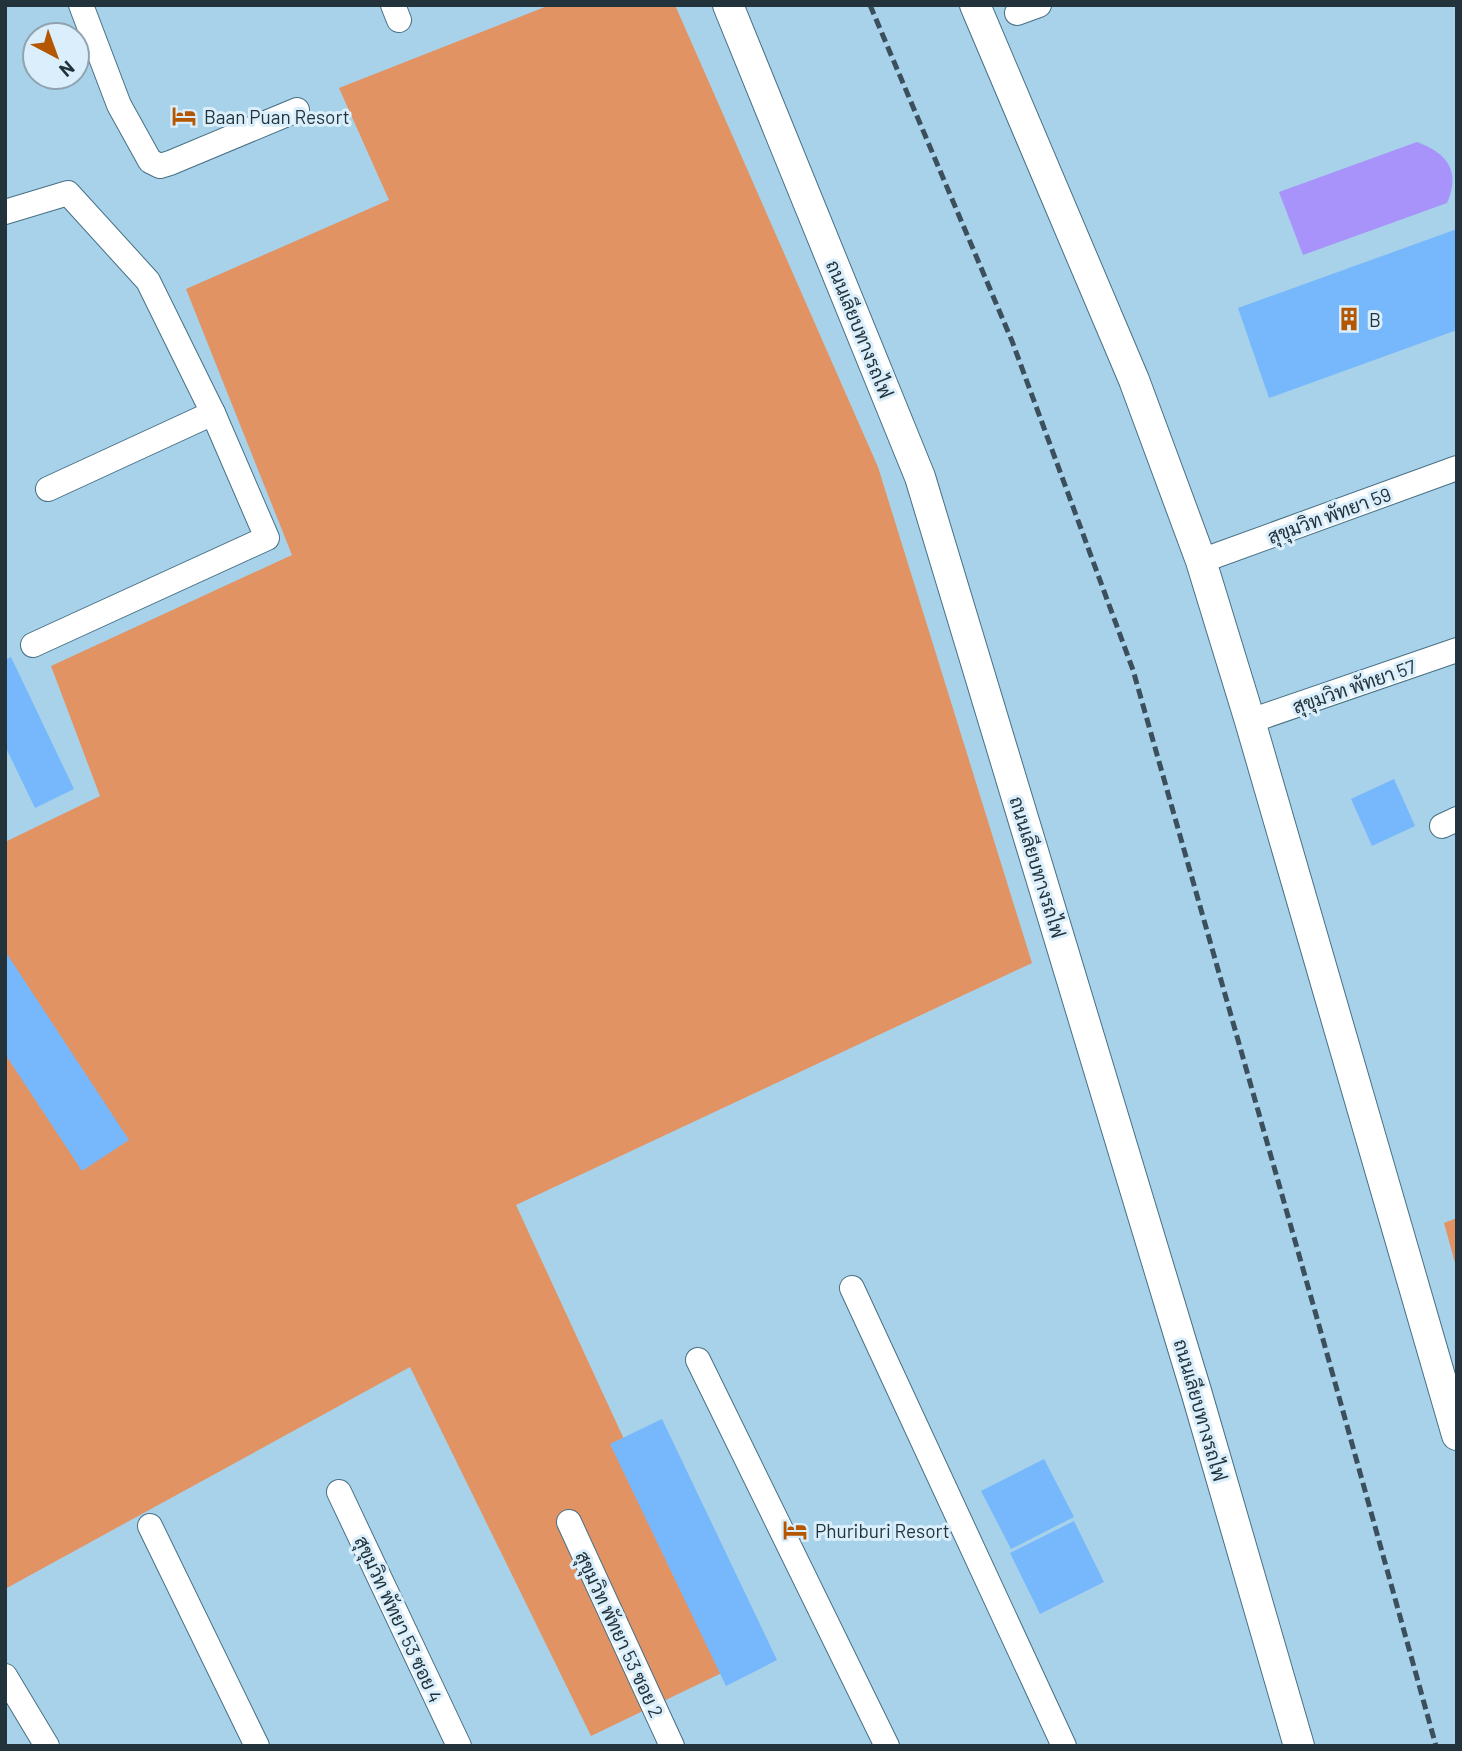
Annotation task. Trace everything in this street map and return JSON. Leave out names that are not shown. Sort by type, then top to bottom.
[{"type":"street","points":[[81,5],[119,105],[150,162],[160,166],[170,163],[298,110]]},
{"type":"street","name":"ถนนเลียบทางรถไฟ","points":[[728,5],[920,477],[1188,1364],[1299,1746]]},
{"type":"street","points":[[975,5],[1134,380],[1201,561],[1455,1421]]},
{"type":"street","points":[[5,212],[68,193],[148,281],[214,413],[267,538],[33,645]]},
{"type":"street","points":[[48,489],[214,413]]},
{"type":"street","name":"สุขุมวิท พัทยา 59","points":[[1201,561],[1457,468]]},
{"type":"street","name":"สุขุมวิท พัทยา 57","points":[[1250,721],[1457,650]]},
{"type":"street","points":[[852,1287],[1064,1746]]},
{"type":"street","points":[[698,1360],[887,1746]]},
{"type":"street","name":"สุขุมวิท พัทยา 53 ซอย 4","points":[[339,1492],[459,1746]]},
{"type":"street","name":"สุขุมวิท พัทยา 53 ซอย 2","points":[[569,1522],[672,1746]]},
{"type":"street","points":[[150,1526],[257,1746]]},
{"type":"street","points":[[5,1676],[47,1746]]},
{"type":"shaded area","points":[[550,5],[675,5],[878,467],[1032,963],[516,1205],[730,1669],[591,1736],[410,1367],[5,1589],[5,842],[100,796],[51,666],[292,555],[186,289],[389,200],[339,88]]},
{"type":"shaded area","points":[[1417,142],[1443,158],[1452,173],[1451,192],[1447,203],[1303,255],[1279,192]]},
{"type":"shaded area","points":[[1457,1218],[1457,1270],[1444,1223]]},
{"type":"building","name":"B","points":[[1457,229],[1457,330],[1269,398],[1238,308]]},
{"type":"building","points":[[11,657],[74,789],[35,808],[5,746],[5,660]]},
{"type":"building","points":[[1394,779],[1415,826],[1372,846],[1351,799]]},
{"type":"building","points":[[5,951],[129,1140],[82,1171],[5,1054]]},
{"type":"building","points":[[662,1419],[777,1660],[726,1686],[610,1444]]},
{"type":"building","points":[[1044,1459],[1074,1517],[1011,1549],[981,1491]]},
{"type":"building","points":[[1074,1521],[1104,1582],[1040,1614],[1010,1553]]},
{"type":"railway","points":[[870,5],[1012,341],[1133,670],[1436,1746]]},
{"type":"place","name":"Baan Puan Resort","points":[[184,116]]},
{"type":"place","name":"B","points":[[1349,319]]},
{"type":"place","name":"Phuriburi Resort","points":[[795,1530]]}]
